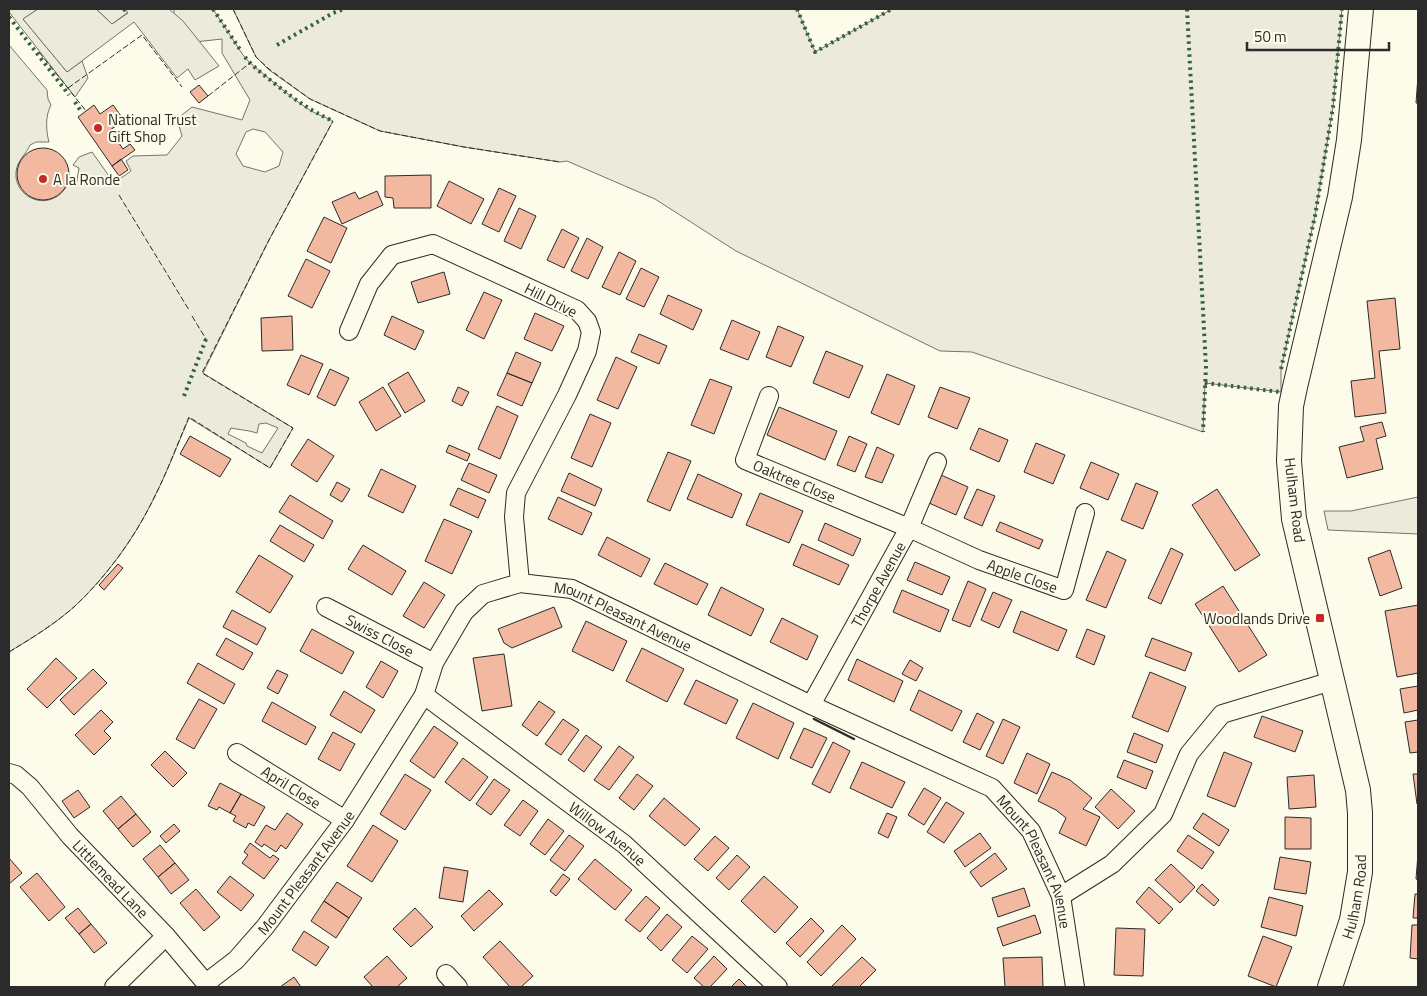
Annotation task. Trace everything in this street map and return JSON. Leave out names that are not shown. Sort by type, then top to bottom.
[{"type":"street","name":"Hulham Road","points":[[1330,987],[1352,920],[1360,872],[1360,813],[1358,790],[1294,518],[1289,461],[1291,406],[1342,187],[1349,140],[1361,9]]},
{"type":"street","name":"Hill Drive","points":[[349,331],[369,284],[392,256],[433,244],[577,310],[587,320],[591,332],[587,350],[516,493],[514,517],[520,583]]},
{"type":"street","name":"Oaktree Close","points":[[769,396],[745,460],[908,528]]},
{"type":"street","name":"Thorpe Avenue","points":[[811,705],[908,528],[937,462]]},
{"type":"street","name":"Apple Close","points":[[908,528],[979,560],[1064,590],[1085,513]]},
{"type":"street","name":"Mount Pleasant Avenue","points":[[208,985],[236,960],[264,928],[345,820],[424,695],[434,662],[464,612],[483,594],[520,583],[572,589],[811,705],[992,788],[1031,831],[1061,896],[1075,987]]},
{"type":"street","name":"Swiss Close","points":[[326,607],[434,662]]},
{"type":"street","points":[[1061,896],[1112,864],[1163,814],[1189,754],[1222,714],[1332,680]]},
{"type":"street","name":"Willow Avenue","points":[[424,695],[624,844],[778,987]]},
{"type":"street","name":"April Close","points":[[237,753],[345,820]]},
{"type":"street","name":"Littlemead Lane","points":[[9,773],[16,775],[30,787],[70,836],[166,936],[208,985]]},
{"type":"street","points":[[114,987],[166,936]]},
{"type":"shaded area","points":[[9,9],[38,9],[23,19],[67,72],[82,61],[88,78],[75,97],[9,12]]},
{"type":"shaded area","points":[[38,9],[96,9],[112,24],[128,13],[125,9],[169,9],[183,21],[219,66],[195,80],[188,69],[177,78],[134,22],[67,72],[23,19]]},
{"type":"shaded area","points":[[96,9],[129,9],[127,13],[112,24]]},
{"type":"shaded area","points":[[174,9],[213,9],[250,63],[311,111],[333,121],[269,240],[203,373],[293,428],[270,468],[189,418],[152,502],[118,557],[97,583],[67,613],[9,652],[9,45],[47,90],[51,105],[47,124],[49,142],[36,142],[30,145],[18,164],[16,172],[16,179],[22,191],[40,201],[59,195],[68,184],[76,186],[79,168],[73,165],[79,157],[92,152],[114,183],[131,171],[126,161],[133,156],[167,155],[182,136],[177,119],[192,107],[242,120],[250,100],[222,53],[222,39],[186,43],[174,32]],"holes":[[[253,129],[265,132],[283,152],[279,166],[265,172],[243,166],[236,154],[246,132]],[[266,423],[278,428],[262,453],[228,434],[231,428],[257,433],[259,424]]]},
{"type":"shaded area","points":[[233,9],[797,9],[815,52],[892,9],[1342,9],[1333,107],[1315,216],[1281,369],[1281,392],[1205,383],[1203,432],[972,352],[940,351],[736,251],[655,199],[567,161],[560,162],[464,147],[380,131],[310,99],[269,70],[256,57]]},
{"type":"shaded area","points":[[1418,497],[1418,534],[1328,530],[1324,511],[1351,511]]},
{"type":"building","points":[[1418,76],[1418,103],[1416,103]]},
{"type":"building","points":[[199,85],[208,96],[199,103],[190,92]]},
{"type":"building","points":[[94,105],[100,114],[113,105],[121,116],[113,122],[116,126],[110,130],[123,149],[130,144],[135,150],[112,166],[78,117]]},
{"type":"building","name":"A la Ronde","points":[[43,148],[57,152],[65,160],[69,174],[65,188],[57,196],[43,200],[29,196],[21,188],[17,174],[21,160],[29,152]]},
{"type":"building","points":[[121,159],[128,170],[119,176],[112,166]]},
{"type":"building","points":[[431,175],[431,208],[394,208],[393,198],[385,197],[385,176]]},
{"type":"building","points":[[449,181],[484,199],[471,224],[437,206]]},
{"type":"building","points":[[499,188],[516,196],[499,232],[482,224]]},
{"type":"building","points":[[377,191],[383,205],[342,224],[332,202],[355,192],[359,199]]},
{"type":"building","points":[[519,208],[536,216],[521,249],[504,241]]},
{"type":"building","points":[[324,217],[347,228],[331,263],[307,251]]},
{"type":"building","points":[[562,229],[579,238],[564,268],[547,260]]},
{"type":"building","points":[[587,238],[603,247],[588,279],[571,271]]},
{"type":"building","points":[[619,252],[636,261],[620,295],[602,287]]},
{"type":"building","points":[[306,259],[330,271],[312,308],[288,296]]},
{"type":"building","points":[[641,268],[659,277],[644,307],[626,299]]},
{"type":"building","points":[[444,272],[450,294],[418,303],[411,282]]},
{"type":"building","points":[[484,292],[502,300],[484,339],[466,330]]},
{"type":"building","points":[[668,295],[702,310],[693,330],[660,314]]},
{"type":"building","points":[[1395,298],[1400,349],[1379,351],[1386,413],[1355,417],[1351,381],[1375,378],[1367,301]]},
{"type":"building","points":[[535,313],[564,326],[552,351],[524,339]]},
{"type":"building","points":[[292,316],[293,350],[262,351],[261,318]]},
{"type":"building","points":[[392,316],[424,331],[415,350],[384,335]]},
{"type":"building","points":[[732,320],[760,332],[748,360],[720,349]]},
{"type":"building","points":[[778,326],[804,337],[791,367],[766,357]]},
{"type":"building","points":[[639,334],[667,346],[659,364],[631,352]]},
{"type":"building","points":[[826,351],[863,366],[849,398],[813,383]]},
{"type":"building","points":[[516,352],[541,363],[532,383],[507,373]]},
{"type":"building","points":[[301,355],[323,364],[309,395],[287,385]]},
{"type":"building","points":[[616,357],[637,367],[618,409],[597,400]]},
{"type":"building","points":[[330,369],[349,378],[335,406],[317,397]]},
{"type":"building","points":[[408,372],[425,401],[405,413],[388,384]]},
{"type":"building","points":[[507,373],[532,383],[522,406],[497,395]]},
{"type":"building","points":[[887,374],[915,386],[899,425],[871,413]]},
{"type":"building","points":[[710,379],[732,387],[714,434],[691,425]]},
{"type":"building","points":[[383,387],[401,416],[376,431],[359,402]]},
{"type":"building","points":[[458,387],[469,392],[462,406],[452,401]]},
{"type":"building","points":[[940,387],[970,398],[957,429],[928,417]]},
{"type":"building","points":[[497,406],[518,416],[500,459],[478,449]]},
{"type":"building","points":[[779,407],[837,431],[825,460],[767,435]]},
{"type":"building","points":[[590,414],[611,423],[592,467],[571,458]]},
{"type":"building","points":[[1382,422],[1386,436],[1376,439],[1383,469],[1347,478],[1339,447],[1364,441],[1360,427]]},
{"type":"building","points":[[979,428],[1008,440],[999,462],[970,449]]},
{"type":"building","points":[[190,436],[231,459],[220,477],[180,454]]},
{"type":"building","points":[[849,436],[867,444],[855,472],[837,465]]},
{"type":"building","points":[[308,439],[334,456],[317,482],[291,465]]},
{"type":"building","points":[[1036,443],[1065,455],[1053,484],[1024,472]]},
{"type":"building","points":[[449,445],[470,454],[467,461],[446,452]]},
{"type":"building","points":[[877,447],[894,455],[882,483],[865,477]]},
{"type":"building","points":[[668,452],[691,461],[670,511],[647,501]]},
{"type":"building","points":[[1091,462],[1119,474],[1108,500],[1080,488]]},
{"type":"building","points":[[469,463],[497,475],[489,493],[461,480]]},
{"type":"building","points":[[381,469],[416,486],[403,513],[368,496]]},
{"type":"building","points":[[569,473],[602,489],[595,506],[561,491]]},
{"type":"building","points":[[698,474],[742,494],[732,518],[687,499]]},
{"type":"building","points":[[941,475],[968,487],[956,515],[929,503]]},
{"type":"building","points":[[337,482],[350,489],[342,502],[330,495]]},
{"type":"building","points":[[1136,483],[1158,492],[1143,529],[1121,520]]},
{"type":"building","points":[[458,488],[486,500],[478,518],[450,505]]},
{"type":"building","points":[[977,489],[995,496],[982,526],[964,518]]},
{"type":"building","points":[[1217,489],[1260,555],[1235,571],[1192,505]]},
{"type":"building","points":[[760,493],[803,511],[789,543],[746,525]]},
{"type":"building","points":[[290,495],[333,521],[323,539],[279,512]]},
{"type":"building","points":[[558,497],[592,513],[582,535],[548,519]]},
{"type":"building","points":[[444,519],[472,531],[452,574],[425,561]]},
{"type":"building","points":[[1000,522],[1043,540],[1039,549],[996,531]]},
{"type":"building","points":[[825,523],[861,539],[853,556],[818,540]]},
{"type":"building","points":[[280,525],[314,545],[304,562],[270,541]]},
{"type":"building","points":[[607,537],[650,559],[641,577],[598,555]]},
{"type":"building","points":[[802,544],[849,565],[839,585],[793,565]]},
{"type":"building","points":[[363,545],[406,571],[392,595],[348,569]]},
{"type":"building","points":[[1171,548],[1183,554],[1161,604],[1148,598]]},
{"type":"building","points":[[1390,550],[1402,588],[1380,596],[1368,558]]},
{"type":"building","points":[[1107,551],[1126,560],[1106,608],[1086,600]]},
{"type":"building","points":[[259,555],[293,576],[270,613],[236,592]]},
{"type":"building","points":[[915,562],[950,577],[942,595],[907,580]]},
{"type":"building","points":[[665,563],[708,584],[697,605],[654,584]]},
{"type":"building","points":[[118,564],[123,568],[104,590],[99,585]]},
{"type":"building","points":[[968,581],[986,589],[970,627],[952,620]]},
{"type":"building","points":[[424,582],[445,595],[424,628],[403,616]]},
{"type":"building","points":[[1223,586],[1267,655],[1239,672],[1195,604]]},
{"type":"building","points":[[721,587],[764,609],[751,636],[708,615]]},
{"type":"building","points":[[902,590],[949,610],[940,632],[893,612]]},
{"type":"building","points":[[993,592],[1012,600],[999,628],[981,620]]},
{"type":"building","points":[[1418,605],[1418,673],[1397,677],[1385,611]]},
{"type":"building","points":[[554,607],[562,627],[512,648],[504,643],[498,629]]},
{"type":"building","points":[[232,610],[266,628],[257,645],[223,627]]},
{"type":"building","points":[[1021,611],[1067,630],[1058,651],[1013,632]]},
{"type":"building","points":[[782,618],[818,636],[807,660],[770,642]]},
{"type":"building","points":[[586,621],[627,641],[613,671],[572,651]]},
{"type":"building","points":[[312,629],[354,652],[342,674],[300,651]]},
{"type":"building","points":[[1087,629],[1105,636],[1094,665],[1076,657]]},
{"type":"building","points":[[226,638],[253,653],[243,670],[216,655]]},
{"type":"building","points":[[1152,638],[1192,653],[1185,671],[1145,656]]},
{"type":"building","points":[[642,648],[684,669],[667,702],[626,681]]},
{"type":"building","points":[[504,654],[512,706],[482,711],[473,658]]},
{"type":"building","points":[[56,658],[77,678],[47,708],[27,689]]},
{"type":"building","points":[[857,659],[903,681],[894,702],[848,680]]},
{"type":"building","points":[[910,660],[923,668],[916,681],[902,674]]},
{"type":"building","points":[[381,661],[398,671],[383,698],[366,687]]},
{"type":"building","points":[[198,663],[235,684],[224,704],[187,683]]},
{"type":"building","points":[[93,669],[107,683],[74,715],[60,700]]},
{"type":"building","points":[[277,670],[288,675],[278,694],[267,688]]},
{"type":"building","points":[[1150,672],[1186,687],[1168,732],[1132,717]]},
{"type":"building","points":[[696,680],[738,700],[726,724],[684,704]]},
{"type":"building","points":[[1418,686],[1418,710],[1404,713],[1400,689]]},
{"type":"building","points":[[919,690],[962,711],[952,731],[910,710]]},
{"type":"building","points":[[344,691],[375,710],[361,733],[330,715]]},
{"type":"building","points":[[199,699],[217,709],[194,749],[176,739]]},
{"type":"building","points":[[539,701],[555,712],[537,736],[522,725]]},
{"type":"building","points":[[272,702],[316,727],[306,745],[262,721]]},
{"type":"building","points":[[753,703],[794,723],[778,759],[736,738]]},
{"type":"building","points":[[101,710],[113,722],[104,731],[111,738],[94,755],[75,735]]},
{"type":"building","points":[[977,713],[994,722],[980,750],[963,742]]},
{"type":"building","points":[[1262,716],[1303,731],[1295,752],[1254,737]]},
{"type":"building","points":[[563,719],[579,730],[561,755],[545,744]]},
{"type":"building","points":[[1003,719],[1020,727],[1003,764],[986,756]]},
{"type":"building","points":[[1418,720],[1418,752],[1410,753],[1405,722]]},
{"type":"building","points":[[434,726],[458,743],[434,778],[410,761]]},
{"type":"building","points":[[804,728],[827,738],[812,768],[790,758]]},
{"type":"building","points":[[333,732],[355,744],[340,771],[318,759]]},
{"type":"building","points":[[1134,733],[1163,745],[1156,763],[1127,752]]},
{"type":"building","points":[[586,735],[602,747],[584,772],[568,760]]},
{"type":"building","points":[[833,742],[850,751],[830,793],[812,784]]},
{"type":"building","points":[[619,746],[634,757],[609,790],[594,780]]},
{"type":"building","points":[[165,751],[187,773],[173,787],[151,765]]},
{"type":"building","points":[[1224,752],[1252,763],[1235,807],[1207,796]]},
{"type":"building","points":[[1027,753],[1050,764],[1037,794],[1014,783]]},
{"type":"building","points":[[463,758],[488,777],[470,801],[445,782]]},
{"type":"building","points":[[1124,760],[1153,771],[1146,789],[1117,777]]},
{"type":"building","points":[[862,762],[905,782],[892,808],[850,788]]},
{"type":"building","points":[[1052,772],[1070,780],[1092,798],[1083,809],[1100,817],[1086,846],[1059,833],[1066,818],[1056,810],[1038,801]]},
{"type":"building","points":[[405,774],[431,790],[405,830],[380,814]]},
{"type":"building","points":[[637,774],[653,786],[634,810],[619,798]]},
{"type":"building","points":[[1413,774],[1418,774],[1418,804],[1417,804]]},
{"type":"building","points":[[1314,775],[1316,807],[1289,809],[1287,777]]},
{"type":"building","points":[[494,779],[510,790],[491,815],[476,804]]},
{"type":"building","points":[[220,783],[241,794],[230,813],[219,807],[217,810],[208,806]]},
{"type":"building","points":[[924,788],[941,798],[924,825],[908,815]]},
{"type":"building","points":[[1111,789],[1135,811],[1118,829],[1095,807]]},
{"type":"building","points":[[78,790],[90,807],[74,818],[62,801]]},
{"type":"building","points":[[241,794],[265,807],[254,826],[248,823],[246,828],[233,821],[236,816],[230,813]]},
{"type":"building","points":[[121,796],[136,814],[118,829],[103,811]]},
{"type":"building","points":[[664,798],[700,829],[685,846],[649,816]]},
{"type":"building","points":[[523,800],[538,811],[520,836],[504,825]]},
{"type":"building","points":[[946,802],[964,813],[944,843],[927,832]]},
{"type":"building","points":[[287,813],[303,824],[286,849],[281,845],[276,852],[264,844],[262,847],[255,842],[266,825],[275,830]]},
{"type":"building","points":[[887,813],[897,817],[888,838],[878,833]]},
{"type":"building","points":[[1203,813],[1229,830],[1219,846],[1193,828]]},
{"type":"building","points":[[136,814],[151,832],[133,847],[118,829]]},
{"type":"building","points":[[1285,817],[1311,818],[1311,849],[1285,849]]},
{"type":"building","points":[[548,819],[564,831],[545,855],[530,844]]},
{"type":"building","points":[[174,824],[180,831],[166,843],[160,836]]},
{"type":"building","points":[[373,825],[398,841],[372,882],[347,866]]},
{"type":"building","points":[[980,833],[991,848],[965,867],[954,851]]},
{"type":"building","points":[[569,835],[584,846],[565,871],[550,860]]},
{"type":"building","points":[[1188,835],[1214,852],[1202,869],[1177,851]]},
{"type":"building","points":[[715,836],[729,848],[708,871],[694,859]]},
{"type":"building","points":[[250,843],[270,858],[273,855],[279,859],[264,879],[242,863],[248,855],[244,852]]},
{"type":"building","points":[[160,845],[175,863],[158,877],[143,859]]},
{"type":"building","points":[[995,853],[1007,869],[981,887],[970,872]]},
{"type":"building","points":[[1418,854],[1418,880],[1416,879]]},
{"type":"building","points":[[737,855],[750,867],[729,890],[716,878]]},
{"type":"building","points":[[1280,857],[1311,862],[1306,894],[1274,889]]},
{"type":"building","points":[[9,858],[22,873],[9,884]]},
{"type":"building","points":[[595,859],[632,890],[615,910],[578,879]]},
{"type":"building","points":[[175,863],[189,880],[171,894],[158,877]]},
{"type":"building","points":[[1171,864],[1195,887],[1180,903],[1155,880]]},
{"type":"building","points":[[444,867],[468,871],[463,902],[439,898]]},
{"type":"building","points":[[37,873],[65,907],[49,921],[20,887]]},
{"type":"building","points":[[563,874],[570,879],[556,896],[550,891]]},
{"type":"building","points":[[230,876],[254,895],[241,911],[217,892]]},
{"type":"building","points":[[764,876],[798,907],[775,933],[741,901]]},
{"type":"building","points":[[337,882],[362,898],[349,918],[324,901]]},
{"type":"building","points":[[1202,884],[1219,900],[1214,906],[1196,891]]},
{"type":"building","points":[[1149,887],[1173,909],[1159,924],[1136,902]]},
{"type":"building","points":[[1024,888],[1030,906],[998,917],[992,898]]},
{"type":"building","points":[[196,889],[220,917],[204,931],[180,903]]},
{"type":"building","points":[[489,890],[503,904],[474,931],[461,916]]},
{"type":"building","points":[[1415,894],[1418,894],[1418,918],[1413,918]]},
{"type":"building","points":[[646,896],[660,908],[640,932],[625,920]]},
{"type":"building","points":[[1269,897],[1303,906],[1296,936],[1261,927]]},
{"type":"building","points":[[324,901],[349,918],[336,938],[311,921]]},
{"type":"building","points":[[78,908],[91,924],[79,934],[65,918]]},
{"type":"building","points":[[415,908],[433,927],[411,947],[393,929]]},
{"type":"building","points":[[667,914],[682,927],[661,951],[647,938]]},
{"type":"building","points":[[1035,915],[1041,933],[1003,946],[997,928]]},
{"type":"building","points":[[811,918],[824,931],[800,957],[786,943]]},
{"type":"building","points":[[91,924],[107,943],[94,953],[79,934]]},
{"type":"building","points":[[842,925],[856,939],[821,976],[807,962]]},
{"type":"building","points":[[1412,925],[1418,925],[1418,959],[1410,958]]},
{"type":"building","points":[[1116,928],[1145,929],[1143,976],[1114,975]]},
{"type":"building","points":[[304,931],[329,947],[316,966],[292,950]]},
{"type":"building","points":[[692,936],[708,949],[687,973],[672,960]]},
{"type":"building","points":[[1263,936],[1292,947],[1276,987],[1248,976]]},
{"type":"building","points":[[500,941],[533,976],[521,987],[510,987],[483,957]]},
{"type":"building","points":[[387,956],[407,978],[397,987],[373,987],[364,977]]},
{"type":"building","points":[[714,956],[727,969],[710,987],[704,987],[694,978]]},
{"type":"building","points":[[862,957],[876,970],[859,987],[832,986]]},
{"type":"building","points":[[1042,957],[1043,987],[1005,987],[1003,958]]},
{"type":"building","points":[[294,977],[301,987],[280,987]]},
{"type":"building","points":[[739,979],[747,987],[731,987]]},
{"type":"hedge","points":[[124,9],[127,13]]},
{"type":"hedge","points":[[213,9],[241,51]]},
{"type":"hedge","points":[[277,45],[333,13],[344,9]]},
{"type":"hedge","points":[[797,9],[815,52],[892,9]]},
{"type":"hedge","points":[[1187,9],[1206,367],[1203,432]]},
{"type":"hedge","points":[[1281,369],[1315,216],[1333,107],[1342,9]]},
{"type":"hedge","points":[[9,17],[69,95]]},
{"type":"hedge","points":[[245,57],[259,71],[295,99],[316,113],[333,121]]},
{"type":"hedge","points":[[75,102],[82,113]]},
{"type":"hedge","points":[[184,396],[206,339]]},
{"type":"hedge","points":[[1205,383],[1281,392]]},
{"type":"fence","points":[[233,9],[256,57],[310,99],[380,131],[464,147],[560,162]]},
{"type":"fence","points":[[68,88],[142,35],[182,87]]},
{"type":"fence","points":[[39,52],[86,111]]},
{"type":"fence","points":[[208,96],[250,63]]},
{"type":"fence","points":[[9,652],[67,613],[97,583],[118,557],[152,502],[189,417],[270,468],[293,428],[202,373],[269,240],[333,121]]},
{"type":"fence","points":[[119,195],[189,310]]},
{"type":"fence","points":[[192,316],[206,339]]},
{"type":"wall","points":[[814,719],[854,739]]},
{"type":"place","name":"National Trust Gift Shop","points":[[98,128]]},
{"type":"place","name":"A la Ronde","points":[[43,179]]},
{"type":"place","name":"Woodlands Drive","points":[[1320,618]]}]
